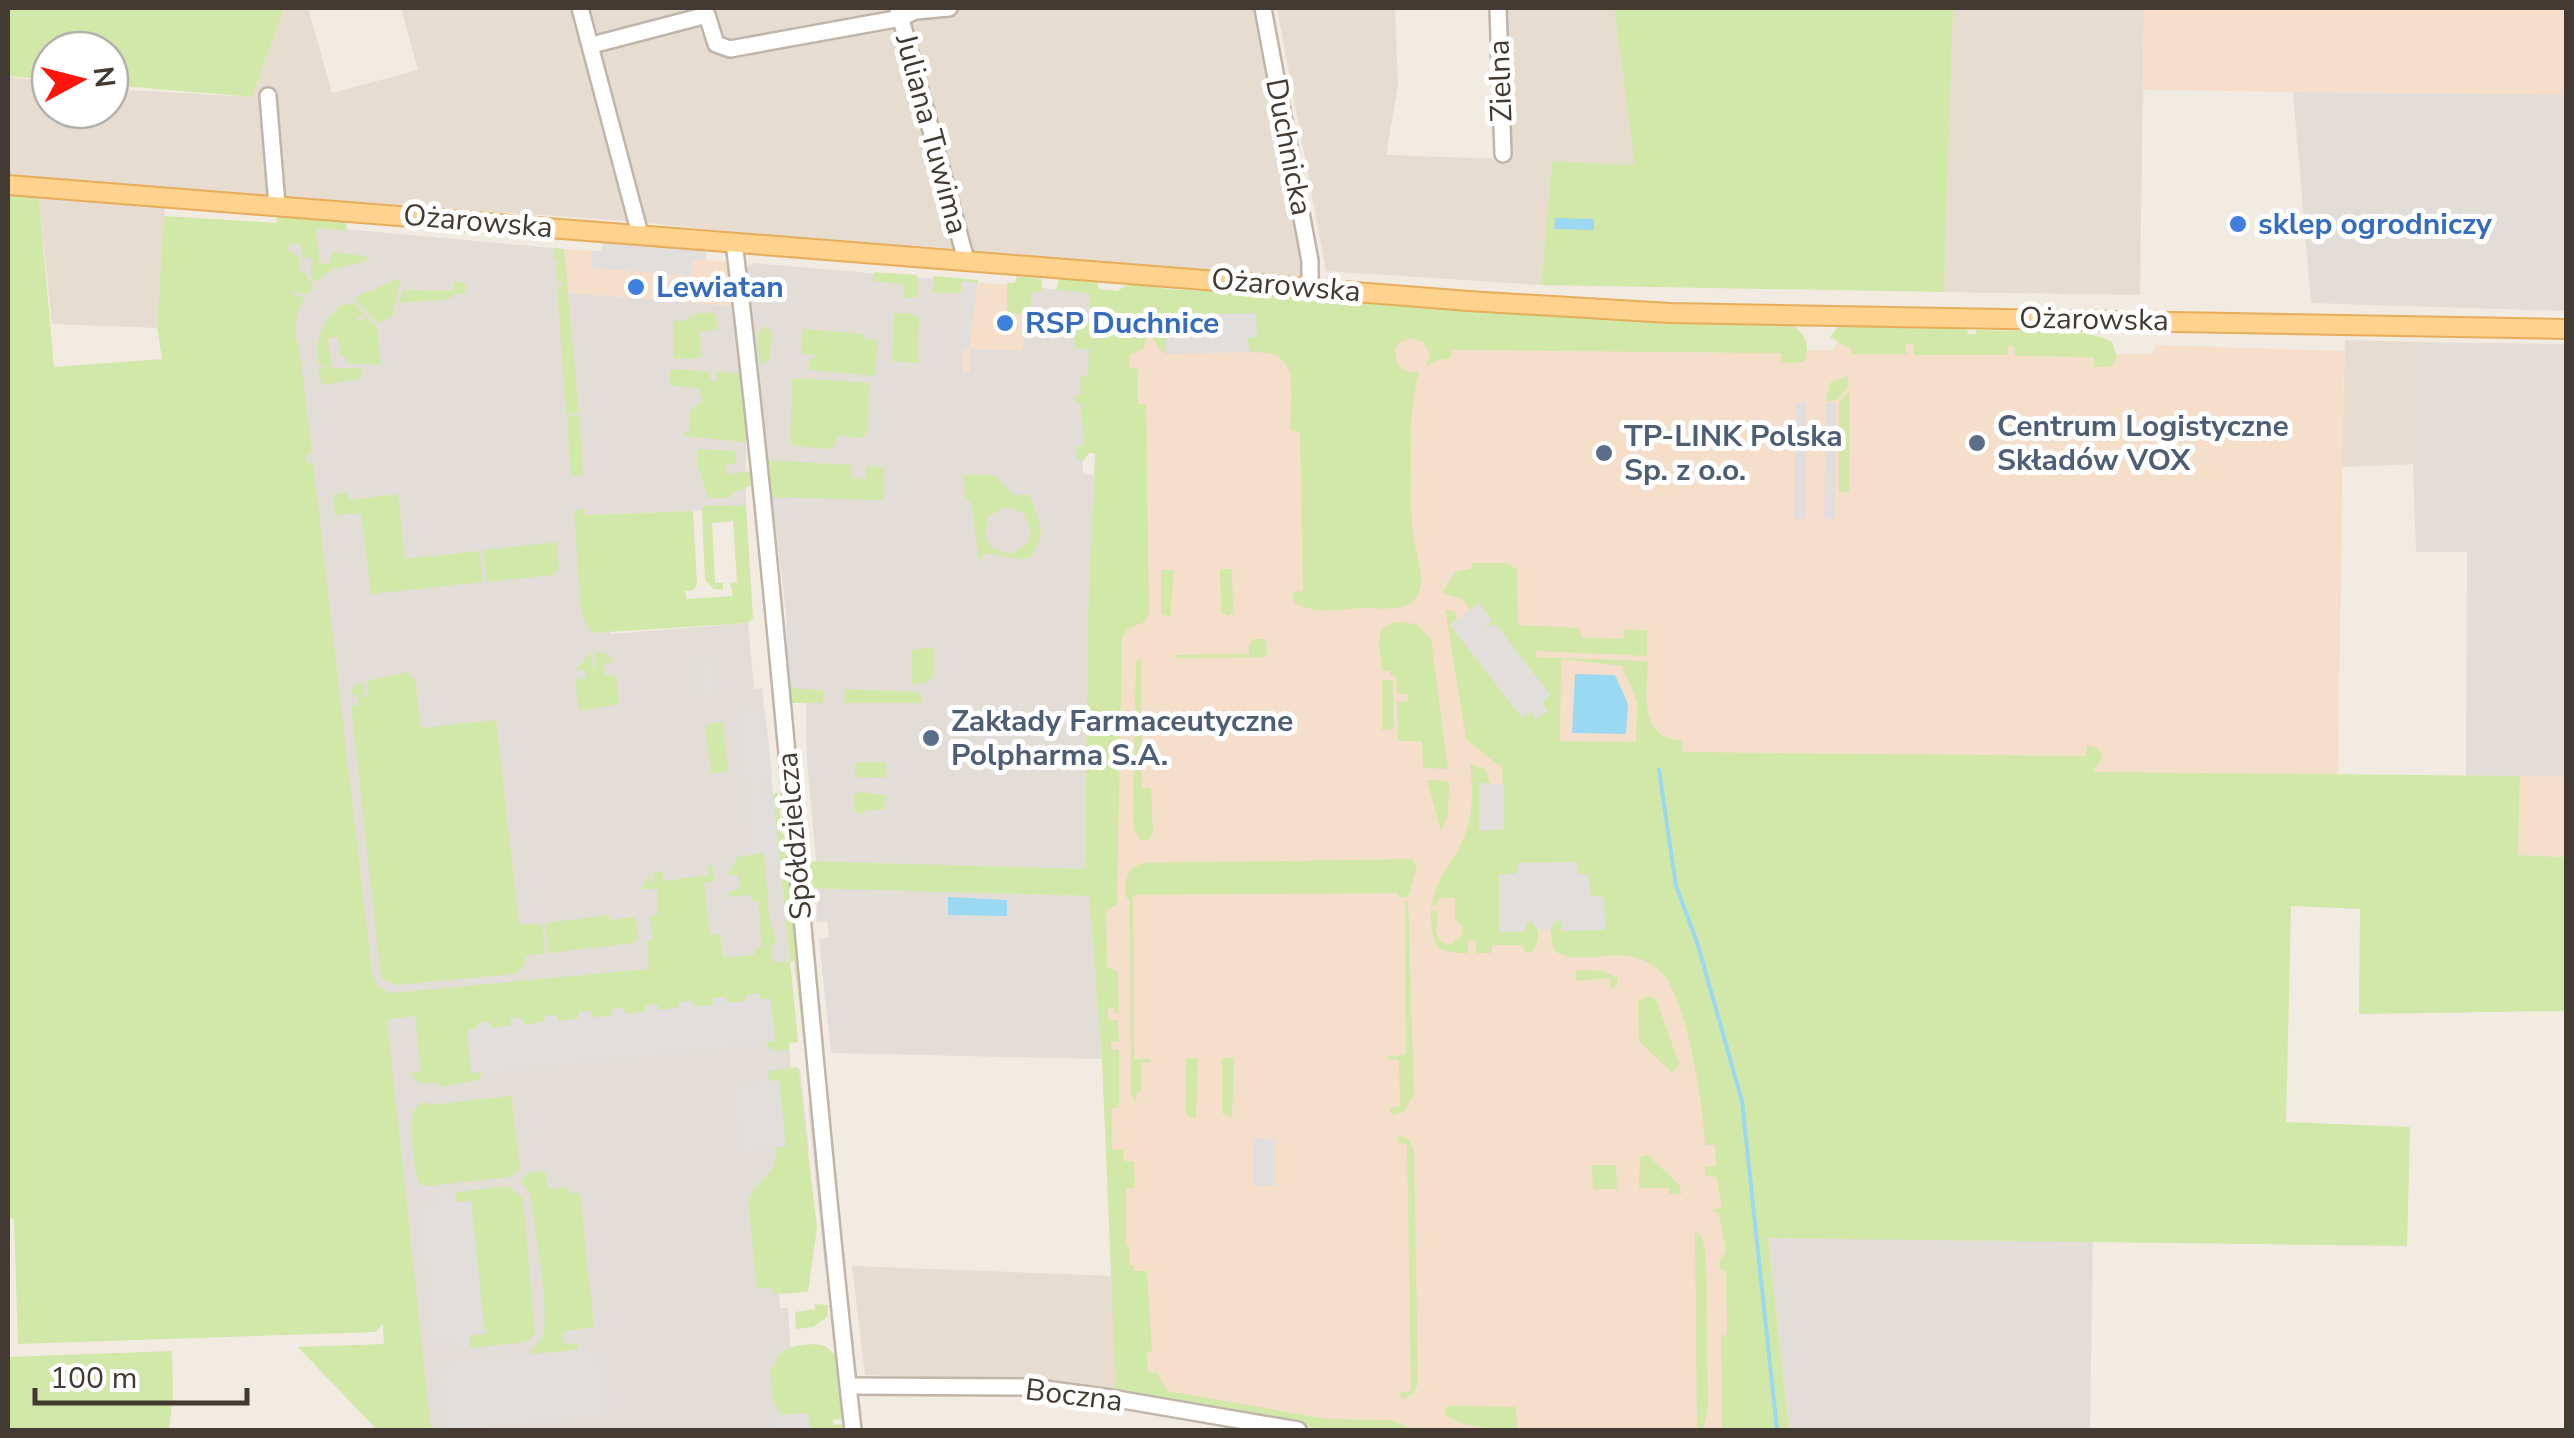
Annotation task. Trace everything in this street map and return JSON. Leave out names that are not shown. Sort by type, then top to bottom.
[{"type":"main road","name":"Ożarowska","points":[[8,185],[1670,314],[2566,329]]},
{"type":"street","points":[[580,8],[640,234]]},
{"type":"street","points":[[592,46],[706,11],[716,44],[730,49],[899,13],[948,8]]},
{"type":"street","name":"Duchnicka","points":[[1263,8],[1310,261],[1310,287]]},
{"type":"street","name":"Zielna","points":[[1498,8],[1502,154]]},
{"type":"street","name":"Juliana Tuwima","points":[[899,13],[966,260]]},
{"type":"street","points":[[268,96],[277,205]]},
{"type":"street","name":"Spółdzielcza","points":[[734,242],[764,502],[814,1052],[854,1430]]},
{"type":"street","name":"Boczna","points":[[848,1386],[1030,1387],[1298,1430]]},
{"type":"shaded area","points":[[284,8],[308,8],[332,93],[418,70],[401,8],[1256,8],[1317,290],[627,221],[166,189],[157,328],[52,324],[39,199],[8,196],[8,77],[30,80],[30,130],[130,130],[130,90],[252,97]]},
{"type":"shaded area","points":[[1277,8],[1395,8],[1398,85],[1386,155],[1507,159],[1500,8],[1614,8],[1636,165],[1552,162],[1541,285],[1326,271]]},
{"type":"shaded area","points":[[1953,8],[2144,8],[2140,295],[1944,292]]},
{"type":"shaded area","points":[[2144,8],[2566,8],[2566,95],[2143,90]]},
{"type":"shaded area","points":[[2293,92],[2566,95],[2566,311],[2311,303]]},
{"type":"shaded area","points":[[278,223],[564,249],[569,293],[733,306],[746,426],[746,509],[585,515],[611,634],[748,623],[754,689],[762,688],[798,1042],[789,1043],[791,1068],[800,1069],[809,1151],[804,1152],[775,1293],[779,1294],[780,1308],[788,1308],[791,1356],[838,1430],[422,1430]]},
{"type":"shaded area","points":[[603,239],[705,246],[706,260],[693,259],[691,276],[591,268],[592,251],[602,251]]},
{"type":"shaded area","points":[[564,249],[730,262],[733,306],[568,293]]},
{"type":"shaded area","name":"RSP Duchnice","points":[[753,263],[961,281],[963,373],[970,372],[970,349],[1022,351],[1028,287],[1098,293],[1095,452],[1083,461],[1083,474],[1094,475],[1085,869],[816,862],[806,703],[792,703],[788,679],[786,610],[742,272]]},
{"type":"shaded area","points":[[961,281],[1028,287],[1022,351],[971,349],[970,373],[962,373]]},
{"type":"shaded area","points":[[961,281],[977,283],[970,349],[962,349]]},
{"type":"shaded area","points":[[1116,297],[1800,350],[1834,350],[1839,338],[2104,343],[2110,354],[2152,354],[2156,345],[2344,351],[2338,775],[1652,767],[1765,1430],[1376,1430],[1117,1385],[1102,1059],[1089,896]]},
{"type":"shaded area","points":[[1256,313],[1257,336],[1246,339],[1251,352],[1166,354],[1166,337],[1155,338],[1155,315]]},
{"type":"shaded area","points":[[2345,340],[2415,342],[2413,464],[2342,467]]},
{"type":"shaded area","points":[[2415,342],[2566,344],[2566,776],[2466,777],[2467,552],[2416,552]]},
{"type":"shaded area","points":[[1806,402],[1805,519],[1794,519],[1796,403]]},
{"type":"shaded area","points":[[1826,403],[1836,403],[1835,519],[1824,519]]},
{"type":"shaded area","points":[[1479,603],[1492,620],[1484,628],[1496,624],[1550,695],[1542,702],[1548,711],[1536,719],[1531,711],[1522,718],[1450,625]]},
{"type":"shaded area","points":[[710,662],[713,693],[701,695],[698,663]]},
{"type":"shaded area","points":[[765,710],[772,779],[758,782],[760,795],[773,794],[780,864],[767,865],[764,853],[754,854],[740,712]]},
{"type":"shaded area","points":[[2520,776],[2566,776],[2566,857],[2518,855]]},
{"type":"shaded area","points":[[1479,783],[1504,785],[1504,829],[1479,831]]},
{"type":"shaded area","points":[[1577,862],[1579,874],[1588,874],[1590,896],[1604,897],[1605,930],[1562,931],[1561,920],[1554,922],[1550,930],[1537,929],[1527,921],[1525,931],[1499,932],[1499,874],[1517,874],[1519,863]]},
{"type":"shaded area","points":[[818,888],[1089,896],[1102,1059],[831,1053],[819,939],[829,937],[827,921],[816,922]]},
{"type":"shaded area","points":[[759,993],[761,1000],[770,998],[775,1041],[471,1073],[467,1030],[477,1029],[477,1023],[489,1022],[491,1028],[511,1026],[510,1019],[523,1018],[524,1025],[544,1022],[544,1016],[557,1015],[558,1021],[578,1019],[578,1012],[591,1011],[592,1017],[612,1016],[611,1009],[624,1008],[625,1014],[645,1012],[645,1005],[658,1004],[659,1010],[679,1008],[679,1002],[692,1000],[693,1007],[713,1005],[713,998],[725,997],[727,1003],[746,1001],[746,995]]},
{"type":"shaded area","points":[[779,1080],[786,1146],[741,1151],[735,1085]]},
{"type":"shaded area","points":[[812,1092],[830,1267],[825,1268],[808,1109]]},
{"type":"shaded area","points":[[1275,1136],[1276,1186],[1253,1186],[1253,1137],[1273,1140]]},
{"type":"shaded area","points":[[455,1192],[456,1202],[471,1201],[485,1334],[469,1336],[470,1348],[452,1349],[451,1338],[434,1335],[421,1210],[436,1204],[435,1194]]},
{"type":"shaded area","points":[[1768,1238],[2093,1241],[2090,1430],[1789,1430]]},
{"type":"shaded area","points":[[852,1266],[1113,1276],[1116,1393],[999,1381],[865,1375]]},
{"type":"shaded area","points":[[578,1350],[579,1355],[596,1353],[602,1414],[446,1430],[444,1415],[449,1414],[441,1373],[446,1372],[445,1363]]},
{"type":"shaded area","points":[[808,1413],[810,1430],[773,1430],[771,1416]]},
{"type":"green space","points":[[284,8],[252,97],[130,87],[130,30],[30,30],[30,78],[8,76],[8,10]]},
{"type":"green space","points":[[1614,8],[1953,8],[1944,292],[1541,285],[1552,161],[1635,165]]},
{"type":"green space","points":[[8,194],[39,199],[54,367],[162,359],[157,327],[164,216],[277,223],[276,213],[338,217],[347,231],[317,228],[319,263],[329,264],[332,252],[366,256],[367,261],[333,269],[315,283],[311,277],[311,258],[301,257],[301,244],[289,243],[288,251],[299,257],[299,271],[313,285],[307,295],[292,291],[291,294],[305,297],[295,328],[312,453],[306,455],[307,463],[313,463],[372,973],[381,988],[391,993],[649,969],[647,940],[653,939],[650,916],[658,914],[657,889],[641,889],[649,874],[650,882],[654,882],[653,873],[662,871],[664,881],[709,875],[708,866],[713,867],[715,881],[704,883],[710,935],[720,934],[723,958],[755,955],[755,948],[762,946],[758,901],[751,901],[750,895],[730,897],[729,891],[740,889],[738,874],[728,875],[737,857],[764,853],[769,916],[776,943],[771,946],[773,962],[790,961],[773,794],[778,793],[782,834],[786,834],[804,1044],[794,961],[790,962],[798,1042],[789,1043],[789,1050],[773,1051],[764,1042],[775,1040],[770,999],[726,1003],[725,997],[714,1005],[693,1007],[692,1001],[669,1009],[645,1006],[646,1012],[625,1014],[612,1009],[612,1016],[591,1018],[590,1011],[578,1013],[578,1019],[558,1021],[557,1016],[524,1025],[523,1019],[506,1026],[477,1024],[472,1073],[482,1072],[479,1080],[440,1087],[438,1083],[419,1083],[410,1073],[421,1072],[415,1016],[387,1019],[431,1430],[377,1430],[298,1347],[384,1344],[383,1324],[375,1332],[18,1344],[14,1219],[8,1218]]},
{"type":"green space","points":[[553,248],[564,249],[579,413],[566,414],[557,287],[564,286],[557,284],[556,264],[561,261],[555,261]]},
{"type":"green space","points":[[874,272],[917,275],[917,297],[903,299],[904,284],[873,281]]},
{"type":"green space","points":[[934,276],[978,283],[961,282],[961,293],[932,293]]},
{"type":"green space","points":[[1017,276],[1042,279],[1041,292],[1031,292],[1030,315],[1007,313],[1007,283],[1015,283]]},
{"type":"green space","points":[[1059,279],[1097,282],[1099,289],[1117,291],[1133,282],[1167,289],[1783,321],[1801,332],[1806,342],[1804,362],[1781,363],[1781,353],[1451,350],[1451,358],[1426,367],[1430,354],[1423,342],[1404,341],[1395,349],[1398,365],[1410,373],[1420,371],[1413,403],[1411,446],[1412,525],[1421,574],[1419,592],[1409,604],[1396,608],[1326,610],[1301,606],[1294,602],[1292,592],[1303,591],[1300,433],[1290,430],[1292,388],[1283,360],[1272,354],[1251,352],[1246,343],[1248,337],[1155,315],[1155,337],[1166,337],[1166,354],[1153,338],[1146,338],[1143,349],[1129,355],[1129,368],[1138,369],[1138,404],[1146,404],[1149,612],[1145,622],[1127,629],[1122,638],[1117,904],[1106,911],[1107,967],[1118,972],[1119,1014],[1115,1014],[1114,1008],[1108,1009],[1108,1020],[1118,1020],[1119,1041],[1111,1042],[1111,1049],[1119,1050],[1119,1107],[1112,1108],[1112,1149],[1123,1150],[1124,1161],[1134,1161],[1135,1188],[1126,1189],[1126,1246],[1130,1247],[1134,1271],[1147,1271],[1152,1351],[1147,1352],[1148,1372],[1158,1373],[1168,1391],[1327,1419],[1391,1420],[1417,1430],[1326,1430],[1116,1393],[1102,1059],[1089,896],[805,888],[802,861],[1085,869],[1088,612],[1095,453],[1089,453],[1083,461],[1077,460],[1076,446],[1084,446],[1081,403],[1076,403],[1076,395],[1081,394],[1080,377],[1088,376],[1089,349],[1075,349],[1074,326],[1090,325],[1090,293],[1056,290]]},
{"type":"green space","points":[[400,281],[392,317],[377,323],[354,298]]},
{"type":"green space","points":[[455,281],[466,283],[465,294],[399,303],[403,290],[452,291]]},
{"type":"green space","points":[[353,302],[365,315],[357,317],[357,322],[367,317],[377,327],[381,365],[347,363],[345,356],[340,356],[338,337],[328,338],[332,368],[363,368],[360,379],[322,385],[318,368],[330,366],[318,365],[322,330],[336,309]]},
{"type":"green space","points":[[698,313],[715,313],[718,330],[700,331],[701,358],[673,359],[673,321],[683,321]]},
{"type":"green space","points":[[894,313],[910,313],[919,318],[917,363],[892,361]]},
{"type":"green space","points":[[1849,323],[1955,324],[1955,329],[1967,330],[1968,334],[1976,334],[1976,330],[2019,331],[2019,326],[2078,332],[2112,342],[2117,357],[2110,367],[2094,367],[2094,357],[2015,356],[2014,346],[2008,346],[2008,355],[1914,355],[1913,344],[1906,344],[1906,354],[1852,354],[1851,349],[1830,337],[1838,327]]},
{"type":"green space","points":[[766,326],[772,332],[770,359],[760,366],[757,333]]},
{"type":"green space","points":[[803,329],[864,334],[864,339],[878,340],[875,376],[810,370],[810,360],[817,355],[801,354]]},
{"type":"green space","points":[[670,371],[709,372],[709,381],[717,381],[716,372],[740,374],[749,440],[682,436],[690,429],[690,411],[703,400],[698,388],[669,383]]},
{"type":"green space","points":[[1848,375],[1848,387],[1837,400],[1826,401],[1830,383]]},
{"type":"green space","points":[[792,380],[869,383],[868,428],[864,438],[837,436],[831,449],[793,446]]},
{"type":"green space","points":[[1850,390],[1849,492],[1839,492],[1839,403]]},
{"type":"green space","points":[[579,415],[583,475],[571,476],[567,416]]},
{"type":"green space","points":[[698,449],[736,451],[736,464],[725,464],[725,474],[753,471],[754,484],[730,498],[708,498],[698,466]]},
{"type":"green space","points":[[768,460],[852,465],[852,478],[866,479],[867,466],[884,467],[883,500],[771,497]]},
{"type":"green space","points":[[964,475],[994,475],[1013,495],[1029,495],[1040,534],[1030,558],[984,554],[979,562],[971,501],[965,501]],"holes":[[[1004,507],[1023,512],[1031,529],[1028,543],[1011,554],[992,548],[985,537],[988,517]]]},
{"type":"green space","points":[[348,493],[349,500],[398,494],[405,559],[479,551],[483,582],[371,594],[361,513],[335,515],[333,494]]},
{"type":"green space","points":[[746,505],[753,618],[748,623],[592,633],[581,614],[574,510],[585,509],[586,515],[693,511],[697,584],[693,590],[685,591],[687,599],[733,596],[730,583],[737,582],[733,521],[712,523],[715,583],[723,583],[723,590],[714,589],[705,580],[702,511],[703,506]]},
{"type":"green space","points":[[557,542],[559,569],[552,575],[487,582],[483,550]]},
{"type":"green space","points":[[1472,563],[1507,563],[1517,570],[1518,625],[1580,628],[1581,638],[1624,639],[1625,629],[1647,631],[1647,656],[1536,651],[1536,657],[1648,661],[1651,723],[1667,738],[1681,740],[1683,752],[2086,756],[2087,745],[2097,748],[2103,757],[2093,772],[2520,776],[2518,855],[2566,857],[2566,1011],[2359,1014],[2360,909],[2291,906],[2286,1122],[2410,1127],[2407,1246],[1768,1238],[1789,1430],[1722,1430],[1721,1337],[1727,1334],[1726,1272],[1720,1269],[1720,1260],[1726,1252],[1719,1214],[1712,1211],[1722,1206],[1716,1177],[1705,1176],[1705,1167],[1716,1166],[1715,1145],[1705,1145],[1693,1056],[1672,988],[1660,971],[1638,958],[1570,957],[1554,950],[1550,930],[1553,922],[1561,920],[1562,930],[1593,897],[1588,894],[1588,874],[1579,874],[1577,863],[1519,864],[1517,874],[1525,923],[1532,921],[1538,932],[1532,952],[1525,953],[1523,945],[1492,945],[1492,953],[1476,953],[1476,941],[1468,941],[1468,953],[1456,953],[1440,949],[1433,938],[1431,910],[1438,911],[1436,932],[1441,942],[1451,945],[1462,935],[1462,926],[1455,919],[1455,898],[1439,898],[1436,906],[1431,906],[1469,823],[1470,764],[1485,769],[1490,784],[1480,783],[1479,830],[1504,829],[1502,768],[1466,739],[1445,609],[1455,612],[1457,621],[1451,624],[1522,718],[1531,711],[1535,718],[1550,695],[1484,628],[1479,603],[1471,610],[1461,599],[1442,593],[1455,572],[1472,568]],"holes":[[[1561,659],[1622,666],[1637,701],[1636,742],[1560,741]]]},
{"type":"green space","points":[[1220,569],[1232,569],[1233,612],[1229,616],[1221,613]]},
{"type":"green space","points":[[1161,570],[1174,570],[1170,617],[1161,614]]},
{"type":"green space","points":[[1405,622],[1418,625],[1431,639],[1448,769],[1423,768],[1422,741],[1398,741],[1397,702],[1408,701],[1408,694],[1397,694],[1396,676],[1382,671],[1379,644],[1386,626]]},
{"type":"green space","points":[[1254,639],[1266,639],[1267,657],[1176,658],[1249,654]]},
{"type":"green space","points":[[934,647],[934,677],[912,684],[911,650]]},
{"type":"green space","points":[[595,651],[607,654],[614,662],[604,664],[605,676],[616,675],[619,704],[579,711],[575,679],[587,678],[585,670],[575,671],[591,652],[596,669]]},
{"type":"green space","points":[[1141,659],[1142,788],[1151,788],[1153,834],[1148,840],[1140,840],[1134,829],[1133,813],[1136,661]]},
{"type":"green space","points":[[407,672],[415,681],[421,728],[496,720],[519,925],[542,924],[545,954],[525,955],[525,964],[515,974],[395,985],[381,978],[351,706],[358,705],[356,695],[350,693],[355,684],[364,682],[364,697],[368,697],[367,681]]},
{"type":"green space","points":[[1382,680],[1393,680],[1394,729],[1382,730]]},
{"type":"green space","points":[[790,688],[823,690],[823,703],[792,703]]},
{"type":"green space","points":[[845,689],[920,692],[922,703],[844,703]]},
{"type":"green space","points":[[723,722],[728,772],[711,774],[705,724]]},
{"type":"green space","points":[[886,762],[885,778],[855,777],[855,764]]},
{"type":"green space","points":[[1427,780],[1449,781],[1448,814],[1441,832]]},
{"type":"green space","points":[[854,795],[885,795],[884,810],[867,810],[860,815],[854,811]]},
{"type":"green space","points":[[1411,859],[1417,866],[1408,897],[1398,897],[1397,893],[1133,895],[1134,1059],[1150,1059],[1141,1063],[1141,1091],[1137,1091],[1135,1104],[1131,1093],[1130,900],[1126,897],[1126,880],[1135,867],[1146,863]]},
{"type":"green space","points":[[1405,901],[1414,1095],[1403,1112],[1392,1115],[1389,1108],[1400,1106],[1399,1060],[1388,1056],[1406,1055]]},
{"type":"green space","points":[[609,915],[610,920],[636,917],[638,938],[634,943],[549,953],[545,923]]},
{"type":"green space","points":[[1576,971],[1603,971],[1617,978],[1617,987],[1610,988],[1609,978],[1576,981]]},
{"type":"green space","points":[[1647,996],[1656,999],[1679,1064],[1672,1073],[1639,1041],[1638,1002]]},
{"type":"green space","points":[[1186,1058],[1198,1058],[1196,1118],[1186,1113]]},
{"type":"green space","points":[[1222,1058],[1234,1058],[1232,1118],[1222,1113]]},
{"type":"green space","points":[[798,1067],[817,1228],[808,1292],[773,1294],[772,1287],[757,1289],[748,1200],[771,1170],[775,1147],[785,1146],[778,1080],[769,1082],[768,1071]]},
{"type":"green space","points":[[511,1096],[520,1168],[511,1177],[420,1184],[412,1136],[416,1108],[427,1101],[429,1105]]},
{"type":"green space","points":[[1399,1134],[1409,1140],[1414,1151],[1418,1383],[1414,1393],[1402,1400],[1400,1392],[1411,1391],[1407,1144],[1397,1143]]},
{"type":"green space","points":[[1648,1155],[1679,1185],[1682,1194],[1669,1194],[1669,1188],[1639,1188],[1640,1157]]},
{"type":"green space","points":[[1592,1165],[1616,1165],[1617,1189],[1593,1189]]},
{"type":"green space","points":[[546,1171],[548,1189],[568,1187],[569,1193],[580,1193],[594,1327],[563,1331],[564,1344],[578,1343],[578,1350],[532,1354],[531,1349],[543,1332],[544,1300],[530,1192],[520,1182],[529,1172]]},
{"type":"green space","points":[[509,1186],[523,1198],[535,1335],[526,1342],[470,1348],[469,1336],[484,1334],[470,1201],[456,1202],[455,1192]]},
{"type":"green space","points":[[1695,1231],[1702,1236],[1706,1258],[1708,1409],[1703,1430],[1517,1430],[1697,1428]]},
{"type":"green space","points":[[815,1304],[828,1305],[828,1316],[813,1327],[796,1329],[795,1312],[815,1309]]},
{"type":"green space","points":[[825,1346],[839,1358],[847,1418],[833,1420],[833,1425],[847,1424],[843,1430],[810,1430],[808,1413],[782,1415],[773,1403],[770,1367],[788,1348]]},
{"type":"green space","points":[[172,1351],[169,1430],[8,1430],[8,1357]]},
{"type":"green space","points":[[1451,1406],[1516,1407],[1517,1430],[1459,1423],[1444,1414],[1446,1407]]},
{"type":"water","points":[[1555,218],[1594,219],[1594,230],[1554,229]]},
{"type":"water","points":[[1575,674],[1615,675],[1628,704],[1626,734],[1572,733]]},
{"type":"water","points":[[948,897],[1007,900],[1007,916],[948,915]]},
{"type":"waterway","points":[[1659,770],[1676,886],[1697,942],[1742,1101],[1777,1430]]},
{"type":"place","name":"sklep ogrodniczy","points":[[2238,224]]},
{"type":"place","name":"Lewiatan","points":[[636,287]]},
{"type":"place","name":"RSP Duchnice","points":[[1005,323]]},
{"type":"place","name":"Centrum Logistyczne Składów VOX","points":[[1977,443]]},
{"type":"place","name":"TP-LINK Polska Sp. z o.o.","points":[[1604,453]]},
{"type":"place","name":"Zakłady Farmaceutyczne Polpharma S.A.","points":[[931,738]]}]
